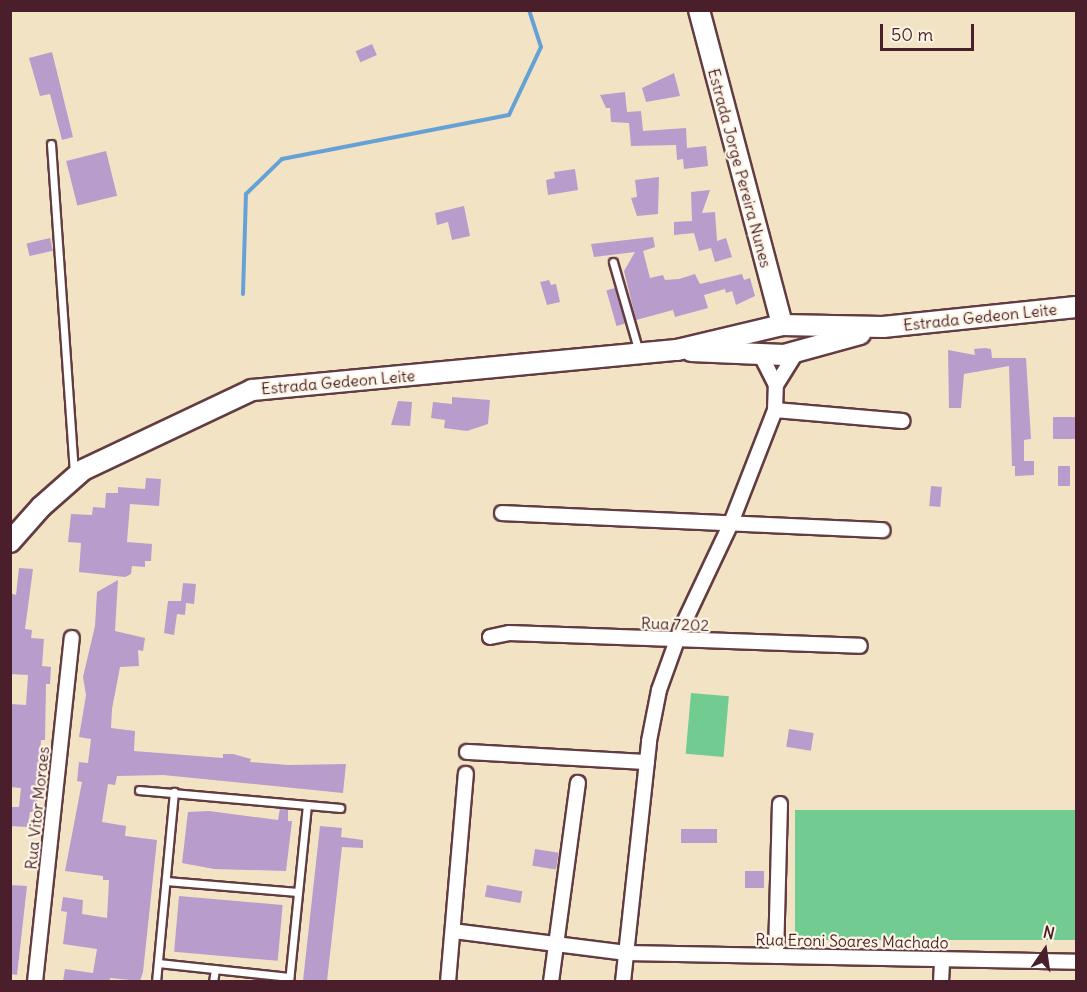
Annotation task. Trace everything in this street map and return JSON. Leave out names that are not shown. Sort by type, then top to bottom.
[{"type":"main road","name":"Estrada Jorge Pereira Nunes","points":[[699,10],[791,326]]},
{"type":"main road","name":"Estrada Gedeon Leite","points":[[10,542],[41,507],[75,478],[142,440],[252,390],[677,350],[759,328],[882,327],[1077,307]]},
{"type":"main road","points":[[791,326],[803,334],[797,351]]},
{"type":"main road","name":"Estrada Gedeon Leite","points":[[677,350],[762,357],[797,351],[882,327]]},
{"type":"main road","points":[[759,328],[756,342],[762,357]]},
{"type":"street","points":[[776,385],[797,351]]},
{"type":"street","points":[[623,981],[647,762],[659,690],[676,641],[731,523],[775,410],[776,385],[762,357]]},
{"type":"street","points":[[775,410],[903,421]]},
{"type":"street","points":[[502,513],[883,530]]},
{"type":"street","name":"Rua 7202","points":[[490,637],[509,633],[676,641],[860,646]]},
{"type":"street","name":"Rua Vitor Moraes","points":[[35,981],[72,638]]},
{"type":"street","points":[[467,752],[647,762]]},
{"type":"street","points":[[448,981],[466,774]]},
{"type":"street","points":[[551,981],[578,783]]},
{"type":"street","points":[[776,956],[780,804]]},
{"type":"street","name":"Rua Eroni Soares Machado","points":[[453,931],[626,953],[1077,962]]},
{"type":"street","points":[[941,981],[942,960]]},
{"type":"lane","points":[[51,144],[75,478]]},
{"type":"lane","points":[[613,262],[639,354]]},
{"type":"lane","points":[[139,790],[340,808]]},
{"type":"lane","points":[[156,981],[174,792]]},
{"type":"lane","points":[[158,963],[289,979],[307,805]]},
{"type":"lane","points":[[166,881],[298,892]]},
{"type":"lane","points":[[213,981],[214,969]]},
{"type":"green space","points":[[691,693],[729,696],[724,757],[686,754]]},
{"type":"green space","points":[[795,810],[1076,810],[1076,940],[795,940]]},
{"type":"building","points":[[372,44],[377,55],[360,62],[356,51]]},
{"type":"building","points":[[52,52],[73,137],[62,140],[50,94],[40,96],[29,58]]},
{"type":"building","points":[[674,73],[680,96],[646,102],[642,88]]},
{"type":"building","points":[[625,92],[627,112],[641,111],[643,131],[686,128],[687,148],[706,146],[708,166],[684,169],[683,159],[677,160],[676,145],[631,146],[629,123],[611,122],[610,108],[606,108],[600,95]]},
{"type":"building","points":[[106,151],[117,196],[77,206],[66,161]]},
{"type":"building","points":[[575,169],[578,190],[548,195],[546,180],[555,178],[554,172]]},
{"type":"building","points":[[659,177],[658,214],[637,216],[631,198],[637,197],[635,180]]},
{"type":"building","points":[[710,190],[702,213],[715,212],[717,241],[726,238],[732,257],[715,262],[711,248],[699,251],[694,233],[674,235],[674,222],[692,221],[691,192]]},
{"type":"building","points":[[464,206],[470,236],[452,240],[448,222],[437,225],[435,213]]},
{"type":"building","points":[[653,237],[655,247],[643,251],[650,278],[663,275],[665,280],[679,279],[695,274],[700,284],[742,274],[744,280],[750,278],[755,296],[736,305],[732,291],[726,293],[725,289],[704,295],[708,308],[675,317],[673,310],[636,320],[624,271],[635,252],[594,257],[591,244]]},
{"type":"building","points":[[50,238],[53,251],[30,256],[27,243]]},
{"type":"building","points":[[549,280],[551,285],[556,284],[560,302],[547,305],[540,282]]},
{"type":"building","points":[[615,288],[625,324],[617,326],[606,290]]},
{"type":"building","points":[[974,349],[991,349],[992,358],[1026,358],[1031,439],[1024,440],[1024,461],[1034,461],[1034,475],[1015,476],[1015,466],[1012,466],[1009,366],[964,374],[961,408],[949,408],[948,350],[975,355]]},
{"type":"building","points":[[452,397],[490,400],[488,424],[467,431],[444,428],[445,420],[431,418],[433,402],[452,404]]},
{"type":"building","points":[[398,401],[412,402],[410,426],[391,425]]},
{"type":"building","points":[[1053,417],[1076,417],[1076,439],[1053,439]]},
{"type":"building","points":[[1058,466],[1070,466],[1070,486],[1058,486]]},
{"type":"building","points":[[146,478],[161,479],[159,506],[130,504],[127,542],[152,544],[151,561],[145,561],[145,567],[132,566],[131,574],[125,577],[79,572],[81,543],[68,542],[71,514],[92,515],[93,507],[105,508],[106,493],[118,493],[118,487],[145,489]]},
{"type":"building","points":[[931,486],[942,487],[940,507],[929,506]]},
{"type":"building","points":[[19,568],[33,569],[25,629],[32,630],[31,638],[44,639],[42,666],[51,667],[50,684],[46,684],[45,740],[41,740],[37,812],[30,812],[28,827],[10,826],[10,807],[19,807],[21,788],[10,787],[10,704],[26,705],[28,675],[10,674],[10,593],[16,595]]},
{"type":"building","points":[[118,580],[115,631],[145,638],[143,651],[138,650],[139,666],[120,667],[112,709],[111,728],[135,731],[134,751],[223,758],[223,754],[233,754],[251,759],[250,762],[288,765],[346,764],[343,793],[163,775],[117,776],[115,785],[108,784],[102,822],[126,826],[125,836],[157,840],[143,972],[140,981],[110,978],[110,981],[63,981],[65,969],[93,973],[97,949],[63,944],[67,912],[61,911],[63,897],[83,900],[82,914],[107,918],[109,880],[103,880],[103,876],[65,871],[82,782],[77,781],[79,762],[88,763],[91,739],[79,737],[86,695],[83,677],[95,626],[97,592]]},
{"type":"building","points":[[183,583],[196,584],[194,604],[186,603],[185,615],[177,614],[174,635],[164,633],[168,601],[181,601]]},
{"type":"building","points":[[789,729],[814,733],[811,751],[786,747]]},
{"type":"building","points":[[280,808],[288,809],[288,821],[292,821],[286,871],[214,869],[182,863],[188,812],[209,811],[278,820]]},
{"type":"building","points":[[320,826],[342,828],[341,837],[363,840],[363,848],[342,847],[327,981],[303,981]]},
{"type":"building","points":[[681,829],[717,829],[717,843],[681,843]]},
{"type":"building","points":[[535,849],[559,853],[556,870],[532,866]]},
{"type":"building","points":[[745,871],[764,871],[764,888],[745,888]]},
{"type":"building","points":[[10,885],[27,886],[17,975],[10,974]]},
{"type":"building","points":[[487,885],[522,891],[520,903],[485,897]]},
{"type":"building","points":[[179,896],[283,905],[278,961],[174,952]]},
{"type":"waterway","points":[[243,294],[246,194],[282,159],[509,115],[541,47],[529,10]]}]
